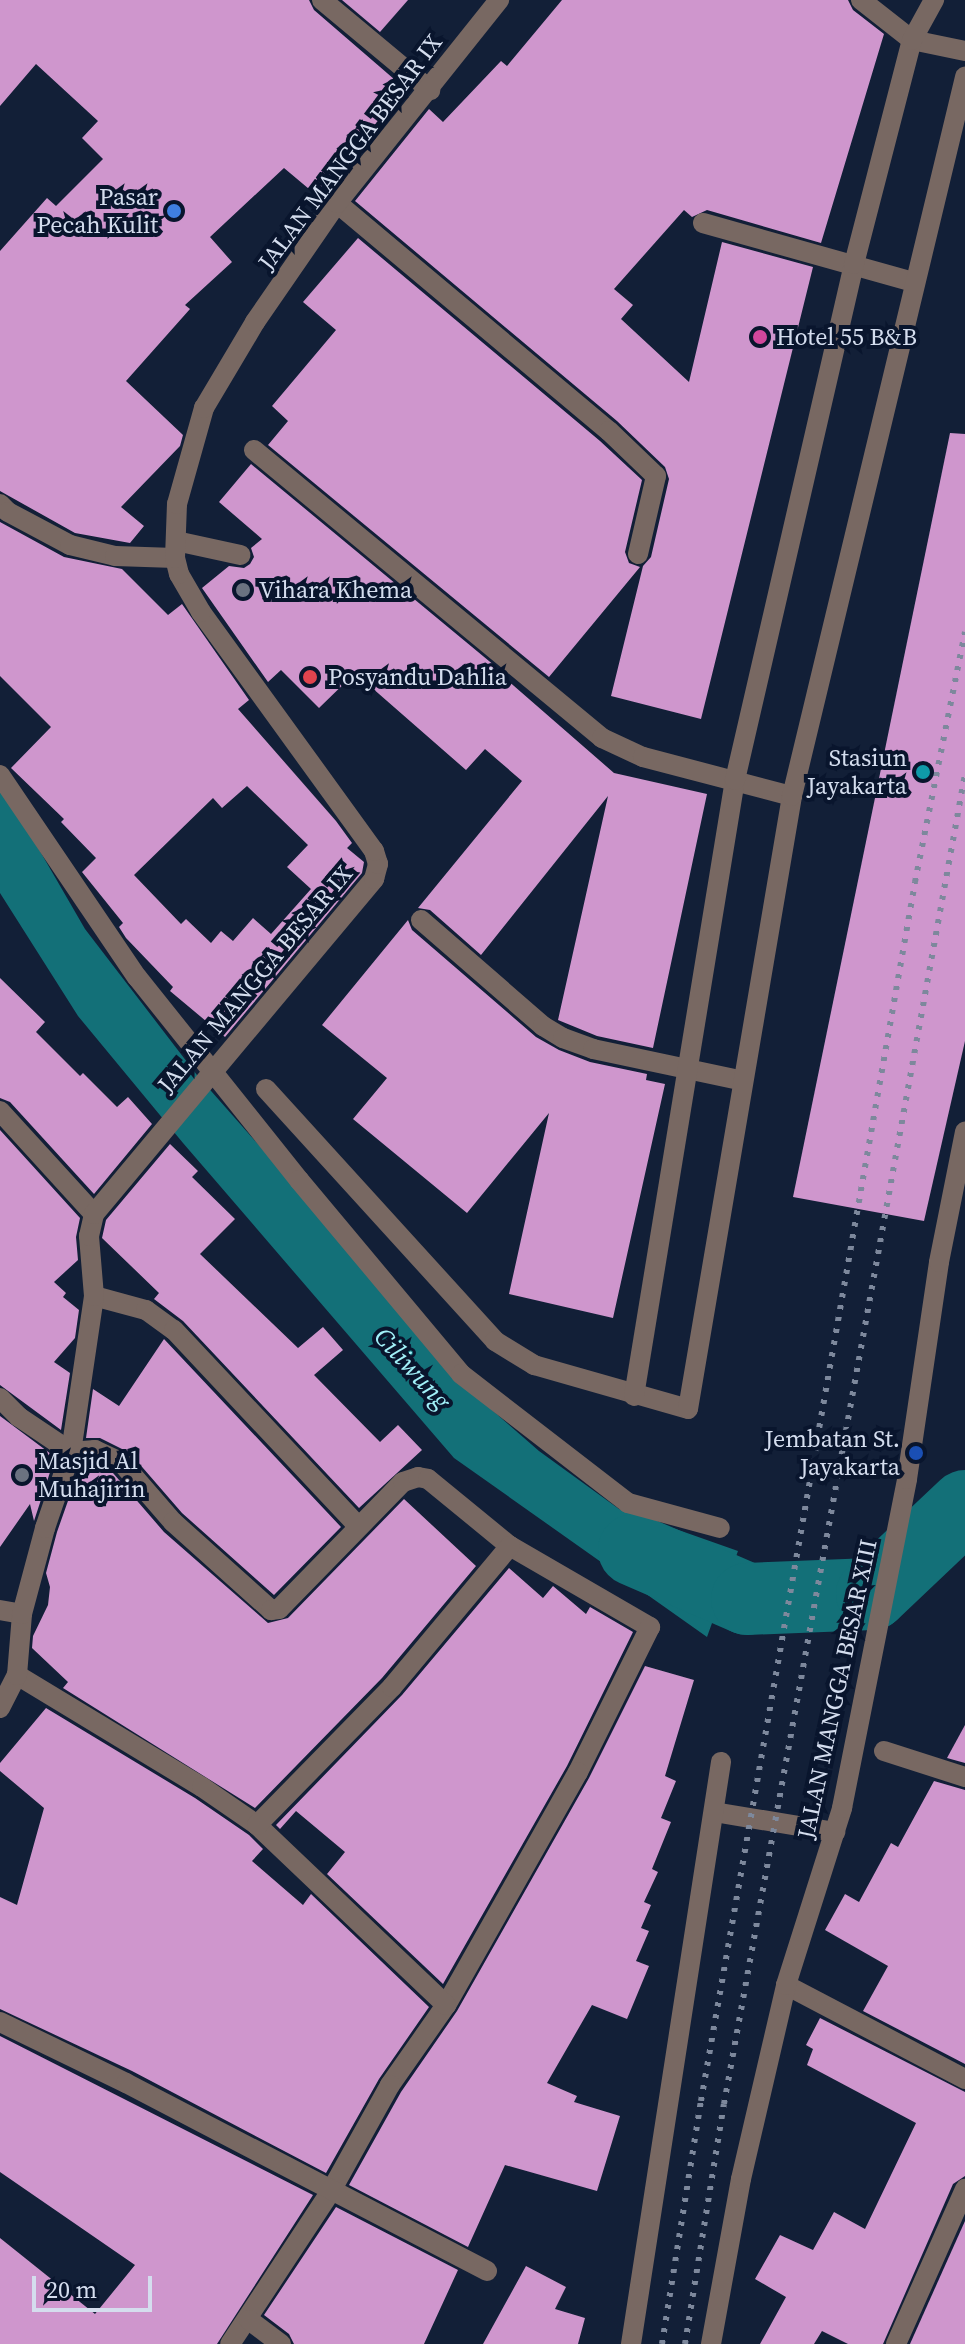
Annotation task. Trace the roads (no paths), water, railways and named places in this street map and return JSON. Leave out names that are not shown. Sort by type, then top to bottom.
[{"type":"street","points":[[322,0],[430,90]]},
{"type":"street","name":"JALAN MANGGA BESAR IX","points":[[94,1214],[374,879],[378,864],[374,851],[190,596],[175,550],[177,504],[204,408],[255,322],[337,203],[499,0]]},
{"type":"street","points":[[861,0],[912,40],[965,51]]},
{"type":"street","points":[[634,1396],[685,1069],[735,780],[854,264],[912,40],[934,0]]},
{"type":"street","points":[[266,1089],[495,1341],[534,1365],[688,1409],[792,796],[913,282],[965,77]]},
{"type":"street","points":[[337,203],[609,431],[656,476],[638,554]]},
{"type":"street","points":[[703,223],[913,282]]},
{"type":"street","points":[[254,450],[602,738],[643,757],[792,796]]},
{"type":"street","points":[[0,504],[70,545],[115,556],[175,550],[241,555]]},
{"type":"street","points":[[0,775],[137,977],[209,1076],[461,1374],[628,1503],[720,1528]]},
{"type":"street","points":[[421,920],[543,1026],[563,1038],[593,1049],[743,1081]]},
{"type":"street","points":[[0,1111],[94,1214],[89,1236],[94,1296],[71,1452],[45,1528],[22,1614],[17,1675],[0,1708]]},
{"type":"street","name":"JALAN MANGGA BESAR XIII","points":[[711,2344],[741,2179],[786,1985],[842,1808],[907,1479],[939,1262],[965,1132]]},
{"type":"street","points":[[94,1296],[146,1310],[174,1330],[358,1526]]},
{"type":"street","points":[[0,1398],[19,1417],[71,1452],[95,1450],[121,1462],[173,1522],[271,1610],[279,1609],[403,1482],[418,1477],[428,1479],[510,1546],[595,1598],[647,1623],[650,1634],[578,1772],[518,1872],[446,2005],[390,2085],[331,2191],[249,2320],[230,2344]]},
{"type":"street","points":[[257,1825],[392,1687],[510,1546]]},
{"type":"street","points":[[0,1610],[22,1614]]},
{"type":"street","points":[[17,1675],[202,1787],[257,1825],[446,2005]]},
{"type":"street","points":[[884,1751],[965,1777]]},
{"type":"street","points":[[631,2344],[721,1762]]},
{"type":"street","points":[[714,1812],[835,1832]]},
{"type":"street","points":[[786,1985],[965,2079]]},
{"type":"street","points":[[0,2022],[126,2083],[487,2271]]},
{"type":"street","points":[[896,2344],[965,2189]]},
{"type":"street","points":[[249,2320],[281,2344]]},
{"type":"water","points":[[0,782],[85,929],[197,1075],[369,1270],[443,1367],[539,1451],[619,1509],[738,1551],[707,1637],[454,1458],[183,1143],[78,1016],[0,893]]},
{"type":"waterway","name":"Ciliwung","points":[[634,1550],[747,1599],[872,1594],[965,1506]]},
{"type":"railway","points":[[662,2344],[701,2101],[915,882],[965,632]]},
{"type":"railway","points":[[685,2344],[724,2104],[965,774]]},
{"type":"place","name":"Pasar Pecah Kulit","points":[[174,211]]},
{"type":"place","name":"Hotel 55 B&B","points":[[760,337]]},
{"type":"place","name":"Vihara Khema","points":[[243,590]]},
{"type":"place","name":"Posyandu Dahlia","points":[[310,677]]},
{"type":"place","name":"Stasiun Jayakarta","points":[[923,772]]},
{"type":"place","name":"Jembatan St. Jayakarta","points":[[916,1453]]},
{"type":"place","name":"Masjid Al Muhajirin","points":[[22,1475]]}]
